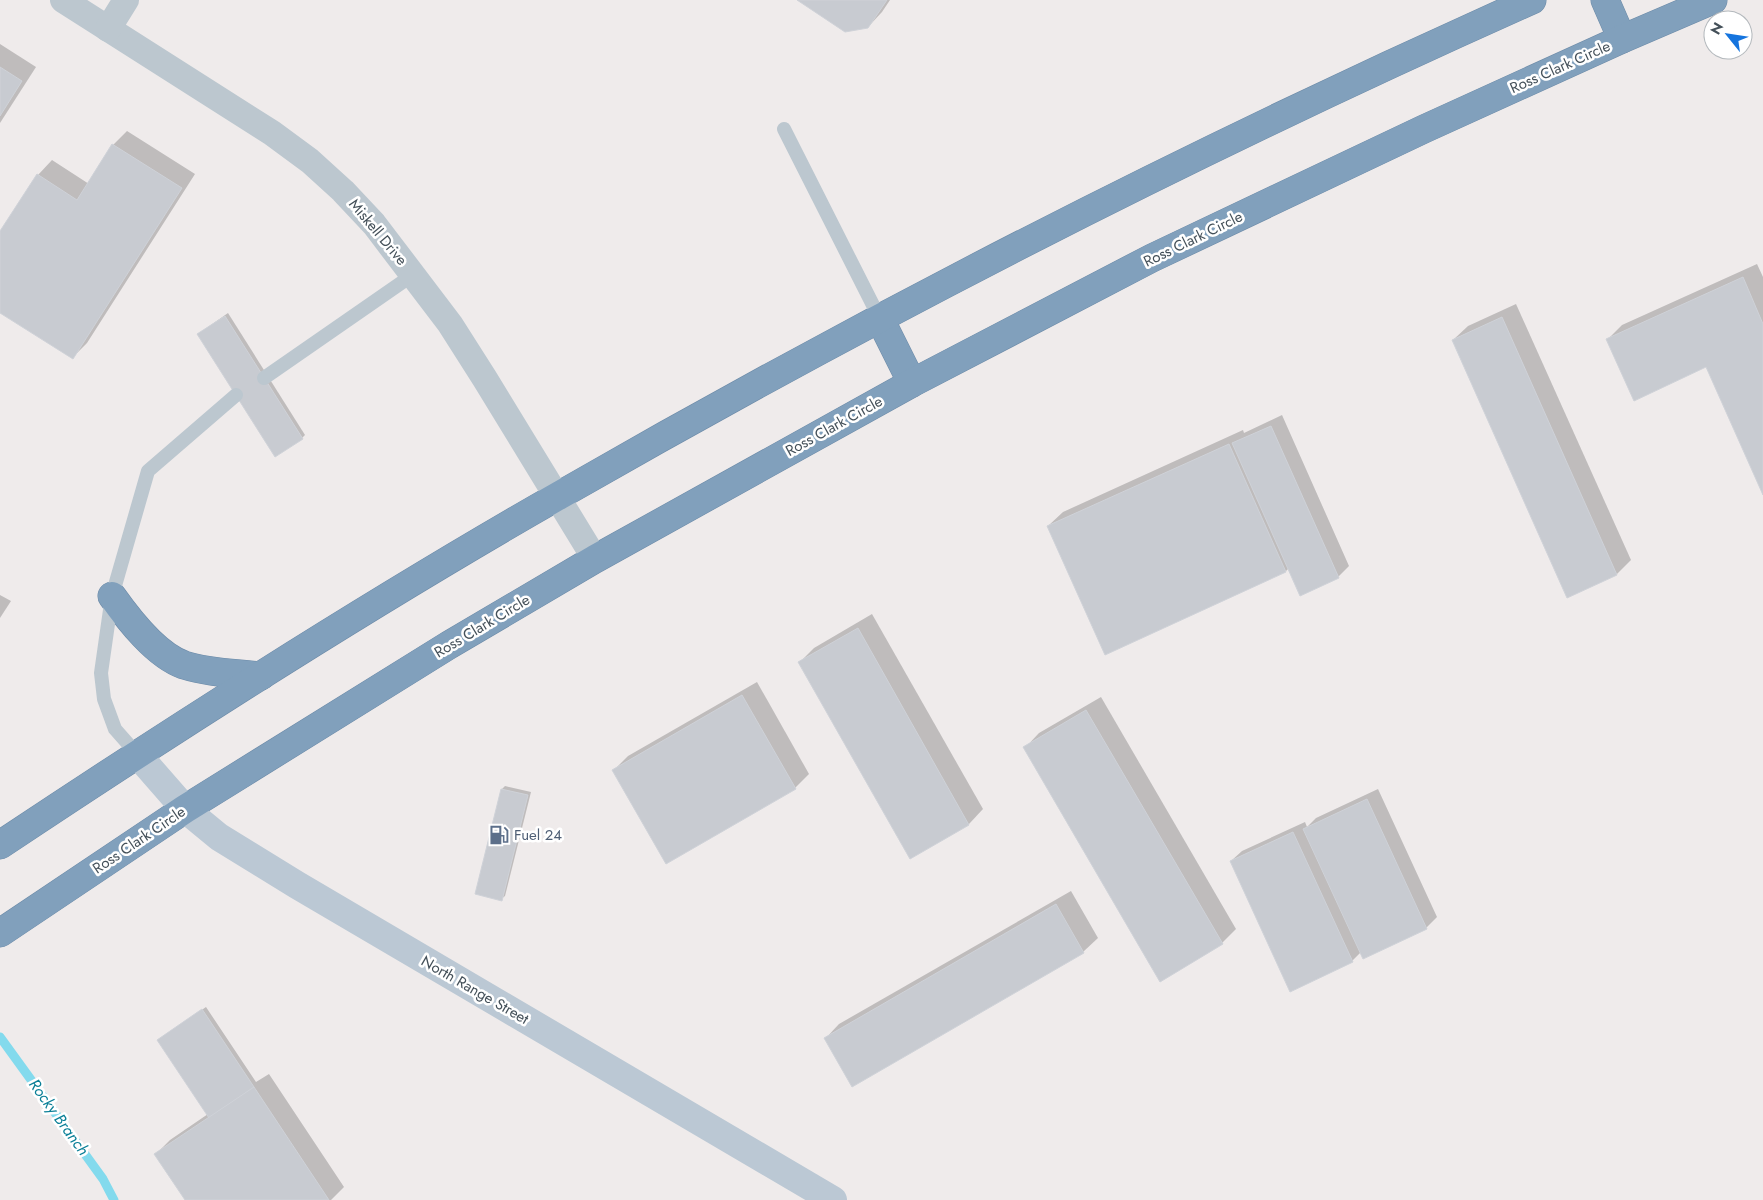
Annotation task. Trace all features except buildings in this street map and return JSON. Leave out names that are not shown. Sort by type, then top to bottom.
[{"type":"highway","points":[[0,845],[137,754],[339,627],[557,496],[710,411],[976,268],[1140,184],[1532,0]]},
{"type":"highway","points":[[1605,0],[1622,39]]},
{"type":"highway","name":"Ross Clark Circle","points":[[0,933],[185,809],[425,660],[594,559],[912,383],[1160,254],[1415,133],[1713,0]]},
{"type":"highway","points":[[880,319],[912,383]]},
{"type":"highway","points":[[112,596],[132,624],[166,655],[182,664],[207,671],[261,676]]},
{"type":"street","name":"Miskell Drive","points":[[64,0],[272,133],[310,161],[343,191],[374,224],[414,274],[450,324],[594,559]]},
{"type":"street","points":[[108,29],[126,0]]},
{"type":"street","name":"North Range Street","points":[[137,754],[185,809],[219,837],[297,885],[833,1200]]},
{"type":"lane","points":[[784,129],[880,319]]},
{"type":"lane","points":[[264,378],[414,274]]},
{"type":"lane","points":[[137,754],[116,729],[104,699],[101,673],[112,596],[148,471],[236,396]]},
{"type":"waterway","name":"Rocky Branch","points":[[0,1037],[103,1179],[114,1200]]},
{"type":"place","name":"Fuel 24","points":[[499,835]]}]
